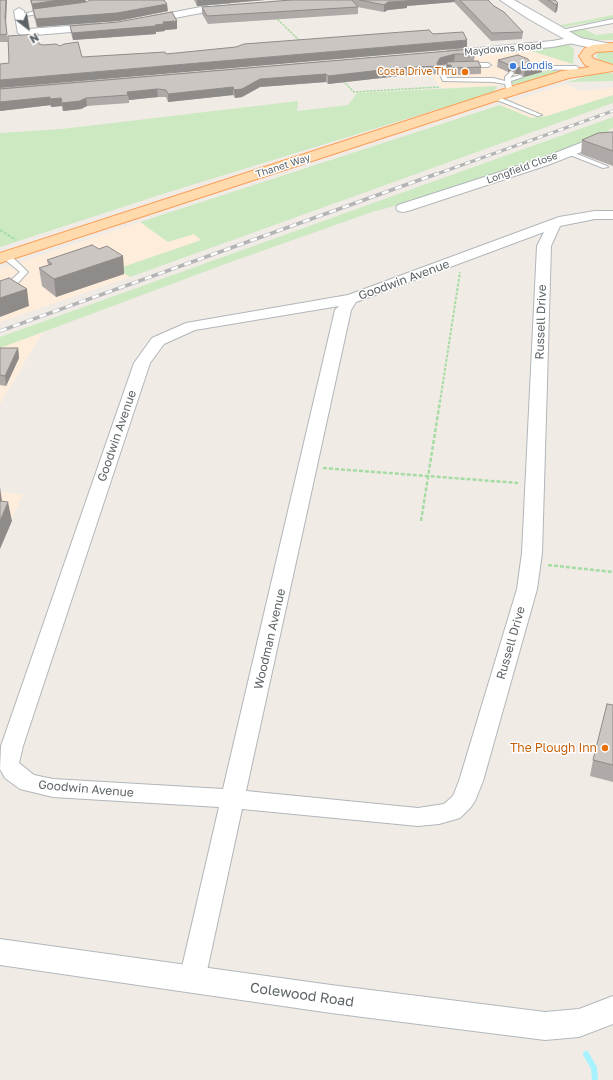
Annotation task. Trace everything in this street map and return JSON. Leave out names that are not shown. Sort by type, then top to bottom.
[{"type":"main road","points":[[506,0],[531,16],[576,40],[611,47]]},
{"type":"main road","points":[[576,40],[586,56],[594,64],[611,68]]},
{"type":"main road","points":[[586,56],[593,49],[611,47]]},
{"type":"main road","name":"Thanet Way","points":[[571,71],[586,56]]},
{"type":"main road","name":"Thanet Way","points":[[3,257],[494,97],[509,85],[571,71],[611,68]]},
{"type":"main road","name":"Colewood Road","points":[[0,952],[481,1020],[545,1026],[579,1023],[608,1012]]},
{"type":"street","points":[[139,22],[182,9],[240,6]]},
{"type":"street","points":[[19,13],[23,33],[102,27]]},
{"type":"street","points":[[62,30],[65,41]]},
{"type":"street","name":"Maydowns Road","points":[[440,54],[552,44],[576,40]]},
{"type":"street","name":"Longfield Close","points":[[403,208],[436,202],[567,152],[597,142],[613,140]]},
{"type":"street","name":"Goodwin Avenue","points":[[233,799],[53,788],[28,783],[13,772],[8,763],[12,746],[142,364],[149,352],[158,341],[191,326],[351,299],[511,241],[564,220],[613,215]]},
{"type":"street","name":"Russell Drive","points":[[233,799],[418,817],[439,815],[452,811],[463,801],[471,782],[527,589],[535,484],[544,246],[554,225]]},
{"type":"street","points":[[511,241],[529,240],[544,246]]},
{"type":"street","name":"Woodman Avenue","points":[[192,980],[344,310],[351,299]]},
{"type":"lane","points":[[19,13],[52,10]]},
{"type":"lane","points":[[560,31],[613,21]]},
{"type":"lane","points":[[488,65],[454,65],[443,67],[441,71],[445,80],[493,80],[509,85]]},
{"type":"lane","points":[[545,66],[535,69],[545,66],[571,71]]},
{"type":"lane","points":[[516,75],[509,85],[507,76],[516,75]]},
{"type":"lane","points":[[494,97],[539,115]]},
{"type":"lane","points":[[567,152],[605,167]]},
{"type":"lane","points":[[0,287],[14,282],[24,272],[3,257]]},
{"type":"path","points":[[272,14],[303,44]]},
{"type":"path","points":[[342,80],[354,92],[446,87]]},
{"type":"path","points":[[421,521],[458,293],[461,259]]},
{"type":"path","points":[[309,467],[535,484]]},
{"type":"path","points":[[530,563],[613,572]]},
{"type":"shaded area","points":[[528,50],[575,62],[497,86],[442,88],[417,60]]},
{"type":"shaded area","points":[[566,84],[580,91],[613,88],[613,95],[547,116],[531,118],[500,105]]},
{"type":"shaded area","points":[[140,222],[168,242],[194,234],[202,240],[118,269],[130,277],[0,322],[0,269]]},
{"type":"shaded area","points":[[43,332],[0,404],[0,348]]},
{"type":"shaded area","points":[[0,492],[23,494],[0,545]]},
{"type":"green space","points":[[613,15],[613,18],[565,27],[557,26]]},
{"type":"green space","points":[[582,28],[596,35],[613,33],[613,40],[589,40],[570,34],[570,32]]},
{"type":"green space","points":[[568,44],[574,49],[573,64],[528,50]]},
{"type":"green space","points":[[613,48],[613,64],[603,62],[596,57],[598,51]]},
{"type":"green space","points":[[549,70],[559,71],[519,84],[510,84],[515,79]]},
{"type":"green space","points":[[598,73],[613,73],[613,81],[567,82]]},
{"type":"green space","points":[[497,86],[494,92],[169,192],[0,247],[0,133],[62,129],[298,101],[297,111],[348,105],[357,93]]},
{"type":"green space","points":[[613,95],[613,103],[130,277],[117,269],[201,240],[194,234],[168,242],[140,222],[500,105],[531,118],[547,116]]},
{"type":"green space","points":[[613,117],[613,128],[607,131],[613,132],[613,139],[584,141],[525,166],[436,195],[372,212],[228,263],[0,348],[0,337]]},
{"type":"building","points":[[0,0],[6,0],[5,17],[7,34],[0,35]]},
{"type":"building","points":[[31,0],[59,0],[32,4]]},
{"type":"building","points":[[91,0],[164,0],[167,4],[117,13],[36,19],[33,9],[86,2]]},
{"type":"building","points":[[291,0],[352,0],[358,7],[207,16],[202,7]]},
{"type":"building","points":[[360,0],[407,1],[388,2],[384,5]]},
{"type":"building","points":[[460,0],[488,0],[504,12],[523,32],[492,33]]},
{"type":"building","points":[[548,0],[555,0],[558,3],[556,5]]},
{"type":"building","points":[[172,12],[177,21],[163,22],[164,24],[155,25],[156,26],[72,33],[70,26],[118,22]]},
{"type":"building","points":[[429,30],[433,34],[463,32],[467,40],[0,80],[0,64],[9,63],[8,36],[38,34],[39,44],[43,45],[56,44],[60,46],[78,42],[82,57],[165,52],[166,54],[236,47],[244,44]]},
{"type":"building","points":[[472,49],[475,54],[455,54],[440,58],[437,63],[438,66],[399,68],[328,76],[326,74],[260,79],[242,89],[234,90],[233,87],[168,94],[166,90],[157,89],[127,92],[128,95],[86,98],[80,101],[62,103],[61,98],[50,99],[50,97],[0,102],[0,89]]},
{"type":"building","points":[[518,55],[528,59],[531,64],[542,65],[525,70],[521,67],[516,68],[512,63],[509,65],[498,60]]},
{"type":"building","points":[[478,61],[481,67],[452,68],[451,65],[447,65],[447,62]]},
{"type":"building","points":[[613,132],[613,151],[582,140],[598,133]]},
{"type":"building","points":[[92,245],[99,249],[107,246],[123,256],[54,279],[39,268],[52,264],[47,260]]},
{"type":"building","points":[[9,278],[27,289],[0,298],[0,281]]},
{"type":"building","points":[[0,348],[18,348],[5,376],[0,375]]},
{"type":"building","points":[[0,501],[8,502],[0,521]]},
{"type":"building","name":"The Plough Inn","points":[[607,704],[613,705],[613,765],[593,760]]},
{"type":"waterway","points":[[586,1054],[594,1068],[595,1080]]},
{"type":"railway","points":[[434,175],[613,111]]},
{"type":"railway","points":[[0,331],[436,174]]},
{"type":"place","name":"Londis","points":[[513,66]]},
{"type":"place","name":"Costa Drive Thru","points":[[465,72]]},
{"type":"place","name":"The Plough Inn","points":[[605,748]]}]
